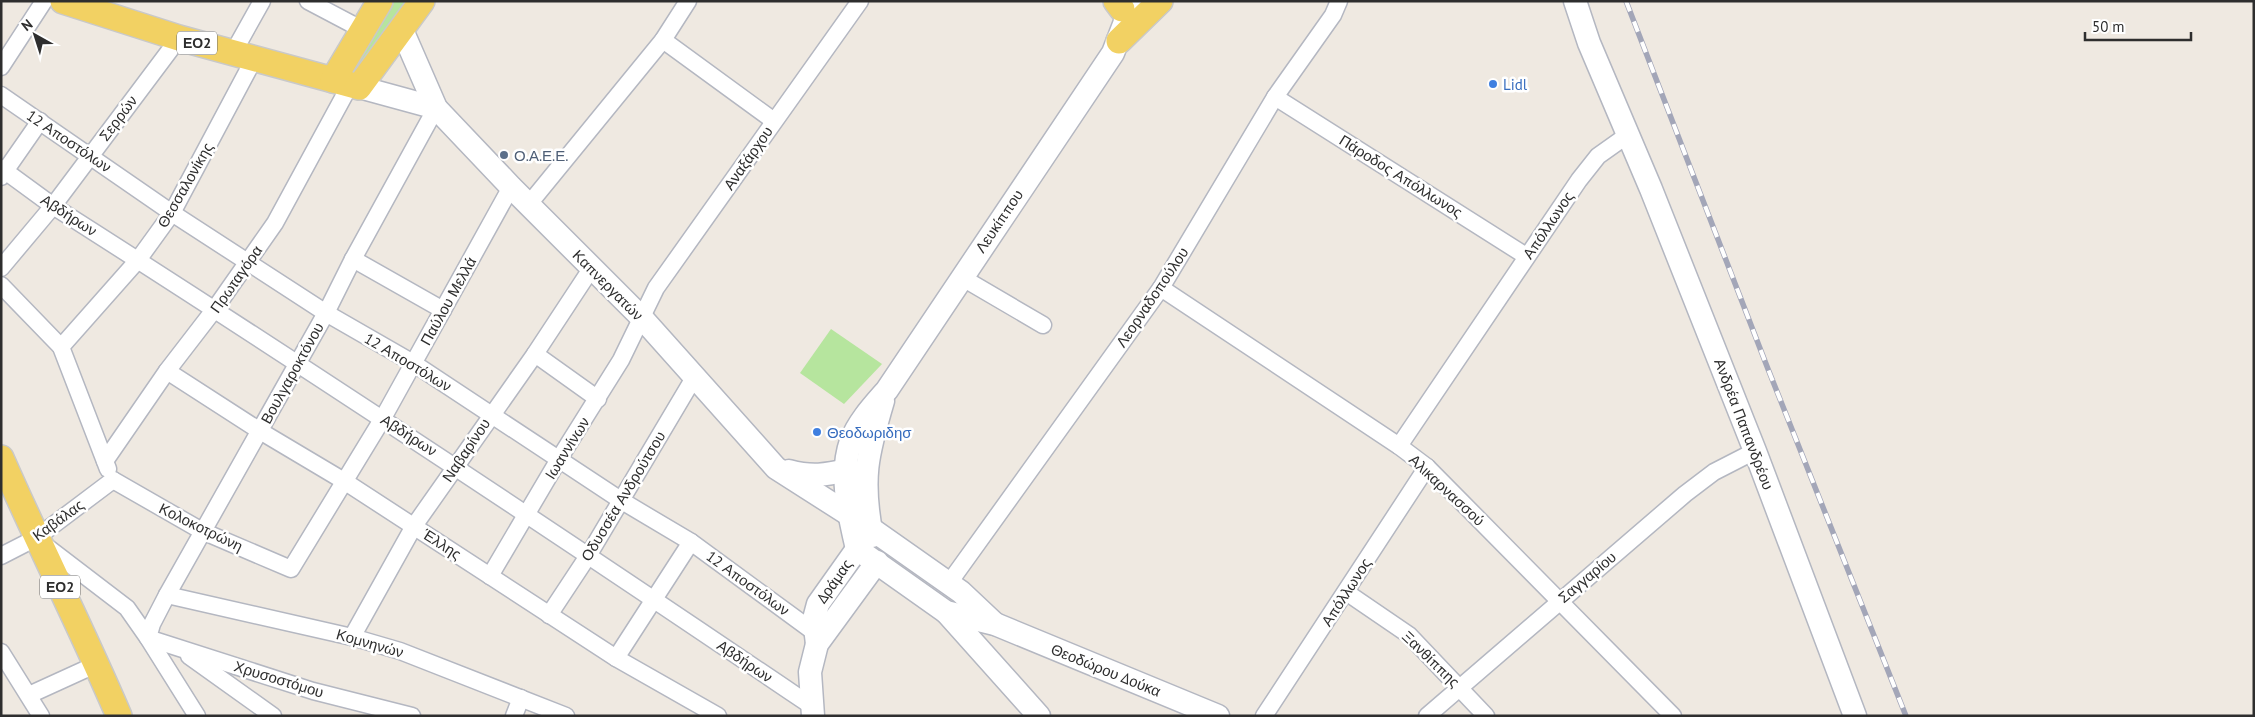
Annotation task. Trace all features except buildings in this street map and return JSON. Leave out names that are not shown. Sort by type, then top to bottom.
[{"type":"main road","name":"ΕΟ2","points":[[63,1],[179,38],[347,84]]},
{"type":"main road","points":[[347,84],[363,30],[380,1]]},
{"type":"main road","points":[[347,84],[402,30],[422,1]]},
{"type":"main road","points":[[1116,47],[1160,1]]},
{"type":"main road","name":"ΕΟ2","points":[[1,458],[36,538],[97,664],[119,716]]},
{"type":"street","points":[[1,67],[44,1]]},
{"type":"street","name":"Θεσσαλονίκης","points":[[62,347],[138,260],[172,213],[244,56],[262,1]]},
{"type":"street","points":[[308,1],[363,30]]},
{"type":"street","points":[[528,204],[663,40],[688,1]]},
{"type":"street","name":"Αναξάρχου","points":[[642,318],[656,288],[860,1]]},
{"type":"street","name":"Λεορναδοπούλου","points":[[949,583],[1161,288],[1275,97],[1333,15],[1339,1]]},
{"type":"street","points":[[1575,1],[1594,55],[1629,134]]},
{"type":"street","name":"Λευκίππου","points":[[857,549],[849,514],[846,488],[851,441],[863,418],[886,390],[1116,47],[1123,3]]},
{"type":"street","points":[[402,30],[436,108]]},
{"type":"street","name":"Σερρών","points":[[1,268],[53,206],[179,38]]},
{"type":"street","points":[[663,40],[774,122]]},
{"type":"street","points":[[347,84],[436,108]]},
{"type":"street","name":"Πρωταγόρα","points":[[105,461],[167,370],[214,310],[275,223],[347,84]]},
{"type":"street","name":"12 Αποστόλων","points":[[1,95],[172,213],[326,313],[413,363],[622,501],[691,542],[816,638]]},
{"type":"street","name":"Πάροδος Απόλλωνος","points":[[1275,97],[1526,256]]},
{"type":"street","name":"Καπνεργατών","points":[[436,108],[591,269],[642,318],[776,468],[870,528]]},
{"type":"street","name":"Βουλγαροκτόνου","points":[[148,638],[152,624],[167,595],[326,313],[353,259],[436,108]]},
{"type":"street","points":[[3,172],[40,121]]},
{"type":"street","name":"Απόλλωνος","points":[[1399,446],[1587,168],[1598,156],[1629,134]]},
{"type":"street","name":"Ανδρέα Παπανδρέου","points":[[1629,134],[1755,451],[1855,716]]},
{"type":"street","name":"Αβδήρων","points":[[3,172],[456,466],[526,516],[653,599],[813,712]]},
{"type":"street","name":"Παύλου Μελλά","points":[[291,569],[383,418],[511,187]]},
{"type":"street","points":[[353,259],[443,310]]},
{"type":"street","name":"Ναβαρίνου","points":[[352,637],[414,526],[535,354],[591,269]]},
{"type":"street","points":[[961,277],[1042,325]]},
{"type":"street","points":[[1,285],[62,347],[113,480]]},
{"type":"street","name":"Αλικαρνασσού","points":[[1161,288],[1399,446],[1427,467],[1673,716]]},
{"type":"street","name":"Ιωαννίνων","points":[[490,576],[559,459],[622,360],[642,318]]},
{"type":"street","points":[[535,354],[598,399]]},
{"type":"street","name":"Έλλης","points":[[167,370],[260,431],[344,481],[616,658],[718,716]]},
{"type":"street","name":"Οδυσσέα Ανδρούτσου","points":[[549,615],[622,501],[695,376]]},
{"type":"street","name":"Λευκίππου","points":[[877,562],[866,501],[867,459],[886,390]]},
{"type":"street","name":"Σαγγαρίου","points":[[1427,716],[1559,600],[1685,494],[1714,472],[1755,451]]},
{"type":"street","name":"Απόλλωνος","points":[[1264,716],[1427,467]]},
{"type":"street","points":[[776,468],[806,476],[820,476],[847,470]]},
{"type":"street","name":"Κολοκοτρώνη","points":[[113,480],[202,531],[291,569]]},
{"type":"street","name":"Καβάλας","points":[[1,556],[36,538],[113,480]]},
{"type":"street","name":"Θεοδώρου Δούκα","points":[[870,528],[961,592],[995,624]]},
{"type":"street","points":[[36,538],[126,608],[148,638],[197,716]]},
{"type":"street","points":[[616,658],[691,542]]},
{"type":"street","name":"Θεοδώρου Δούκα","points":[[857,549],[946,612],[995,624],[1218,716]]},
{"type":"street","name":"Δράμας","points":[[813,712],[810,672],[816,638],[814,619],[818,604],[857,549]]},
{"type":"street","name":"Δράμας","points":[[816,638],[877,562]]},
{"type":"street","name":"Ξανθίππης","points":[[1346,592],[1409,635],[1486,716]]},
{"type":"street","name":"Κομνηνών","points":[[167,595],[352,637],[448,668],[566,716]]},
{"type":"street","points":[[946,612],[1040,716]]},
{"type":"street","name":"Χρυσοστόμου","points":[[148,638],[313,691],[412,716]]},
{"type":"street","points":[[175,646],[273,716]]},
{"type":"street","points":[[1,652],[41,716]]},
{"type":"street","points":[[29,695],[97,664]]},
{"type":"street","points":[[514,716],[521,698]]},
{"type":"green space","points":[[385,1],[412,1],[357,70],[354,68]]},
{"type":"green space","points":[[831,329],[882,364],[844,404],[800,373]]},
{"type":"railway","points":[[1626,1],[1768,369],[1906,716]]},
{"type":"place","name":"Lidl","points":[[1493,84]]},
{"type":"place","name":"Ο.Α.Ε.Ε.","points":[[504,155]]},
{"type":"place","name":"Θεοδωριδησ","points":[[817,432]]}]
